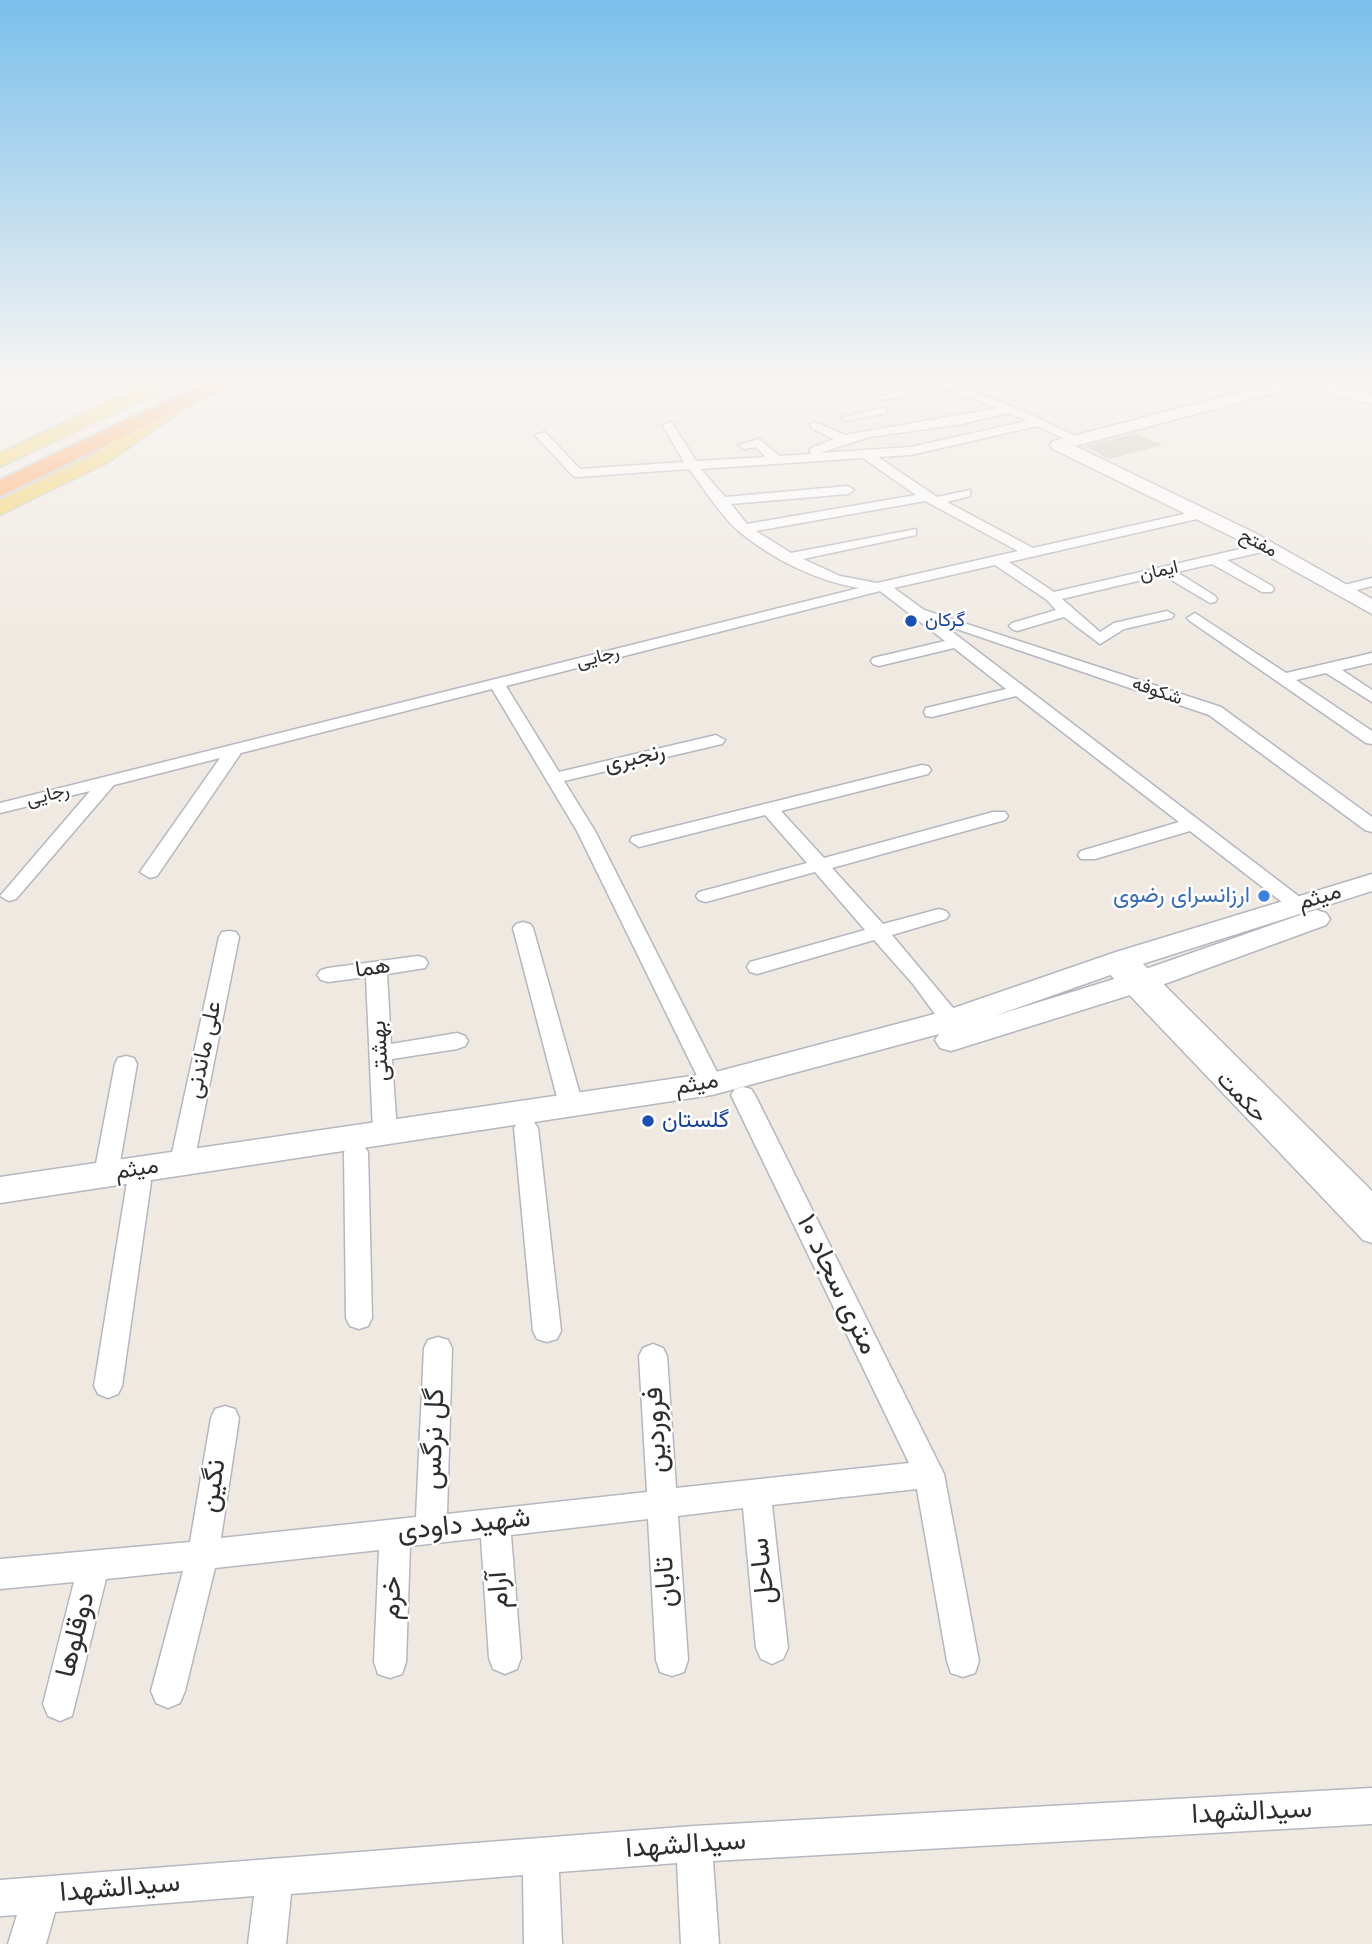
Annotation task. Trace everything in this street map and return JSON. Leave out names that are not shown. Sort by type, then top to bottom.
[{"type":"highway","points":[[0,489],[32,474]]},
{"type":"main road","points":[[0,508],[69,474]]},
{"type":"main road","name":"مفتح","points":[[1124,474],[1197,515],[1266,547],[1372,608]]},
{"type":"main road","name":"میثم","points":[[0,1202],[698,1105],[743,1096],[929,1047],[1298,905],[1372,882]]},
{"type":"main road","name":"میثم","points":[[0,1191],[712,1084],[1128,972],[1372,901]]},
{"type":"street","points":[[699,474],[744,529],[789,558],[837,580],[883,586],[1298,905]]},
{"type":"street","points":[[894,474],[931,499],[1030,552]]},
{"type":"street","points":[[721,501],[848,490]]},
{"type":"street","points":[[744,529],[965,493]]},
{"type":"street","name":"رجایی","points":[[0,808],[883,586],[1197,515]]},
{"type":"street","points":[[789,558],[911,532]]},
{"type":"street","name":"ایمان","points":[[1052,597],[1266,547]]},
{"type":"street","points":[[1214,559],[1267,589]]},
{"type":"street","points":[[997,560],[1052,597],[1100,639]]},
{"type":"street","points":[[1166,571],[1210,599]]},
{"type":"street","points":[[1342,590],[1372,582]]},
{"type":"street","name":"شکوفه","points":[[914,610],[1215,711],[1372,826]]},
{"type":"street","points":[[1017,626],[1066,612]]},
{"type":"street","points":[[1061,659],[1119,626],[1167,615]]},
{"type":"street","points":[[1195,618],[1372,739]]},
{"type":"street","points":[[878,661],[953,640],[992,635]]},
{"type":"street","points":[[1284,678],[1372,658]]},
{"type":"street","points":[[1329,668],[1372,697]]},
{"type":"street","points":[[496,683],[586,831],[712,1084]]},
{"type":"street","points":[[932,712],[1021,690]]},
{"type":"street","name":"رنجبری","points":[[554,778],[716,740]]},
{"type":"street","points":[[150,872],[235,749]]},
{"type":"street","points":[[639,841],[922,770]]},
{"type":"street","points":[[9,895],[108,781]]},
{"type":"street","points":[[769,808],[879,932],[951,1020]]},
{"type":"street","points":[[706,896],[999,816]]},
{"type":"street","points":[[1088,855],[1193,824]]},
{"type":"street","points":[[757,967],[939,915]]},
{"type":"street","points":[[523,928],[571,1105]]},
{"type":"street","name":"علی ماندنی","points":[[182,1163],[229,937]]},
{"type":"street","name":"هما","points":[[328,975],[418,963]]},
{"type":"street","name":"بهشتی","points":[[376,970],[385,1132]]},
{"type":"street","name":"حکمت","points":[[1128,972],[1372,1207]]},
{"type":"street","name":"حکمت","points":[[1128,972],[1372,1233]]},
{"type":"street","points":[[382,1053],[457,1041]]},
{"type":"street","points":[[106,1174],[126,1064]]},
{"type":"street","name":"۱۰ متری سجاد","points":[[743,1096],[929,1474],[964,1661]]},
{"type":"street","points":[[526,1128],[547,1331]]},
{"type":"street","points":[[356,1152],[359,1318]]},
{"type":"street","points":[[108,1386],[139,1182]]},
{"type":"street","name":"گل نرگس","points":[[431,1530],[438,1348]]},
{"type":"street","name":"فروردین","points":[[653,1356],[662,1504]]},
{"type":"street","name":"نگین","points":[[168,1691],[203,1555],[225,1418]]},
{"type":"street","name":"شهید داودی","points":[[0,1574],[203,1555],[929,1474]]},
{"type":"street","name":"ساحل","points":[[757,1493],[772,1648]]},
{"type":"street","name":"تابان","points":[[662,1504],[672,1660]]},
{"type":"street","name":"آرام","points":[[495,1523],[505,1658]]},
{"type":"street","name":"خرم","points":[[390,1662],[396,1534]]},
{"type":"street","name":"دوقلوها","points":[[61,1704],[94,1565]]},
{"type":"street","name":"سیدالشهدا","points":[[0,1898],[694,1844],[1372,1806]]},
{"type":"street","points":[[694,1844],[700,1944]]},
{"type":"street","points":[[541,1855],[543,1944]]},
{"type":"street","points":[[267,1944],[274,1877]]},
{"type":"street","points":[[27,1944],[41,1896]]},
{"type":"place","name":"گرکان","points":[[911,621]]},
{"type":"place","name":"ارزانسرای رضوی","points":[[1264,896]]},
{"type":"place","name":"گلستان","points":[[648,1121]]}]
